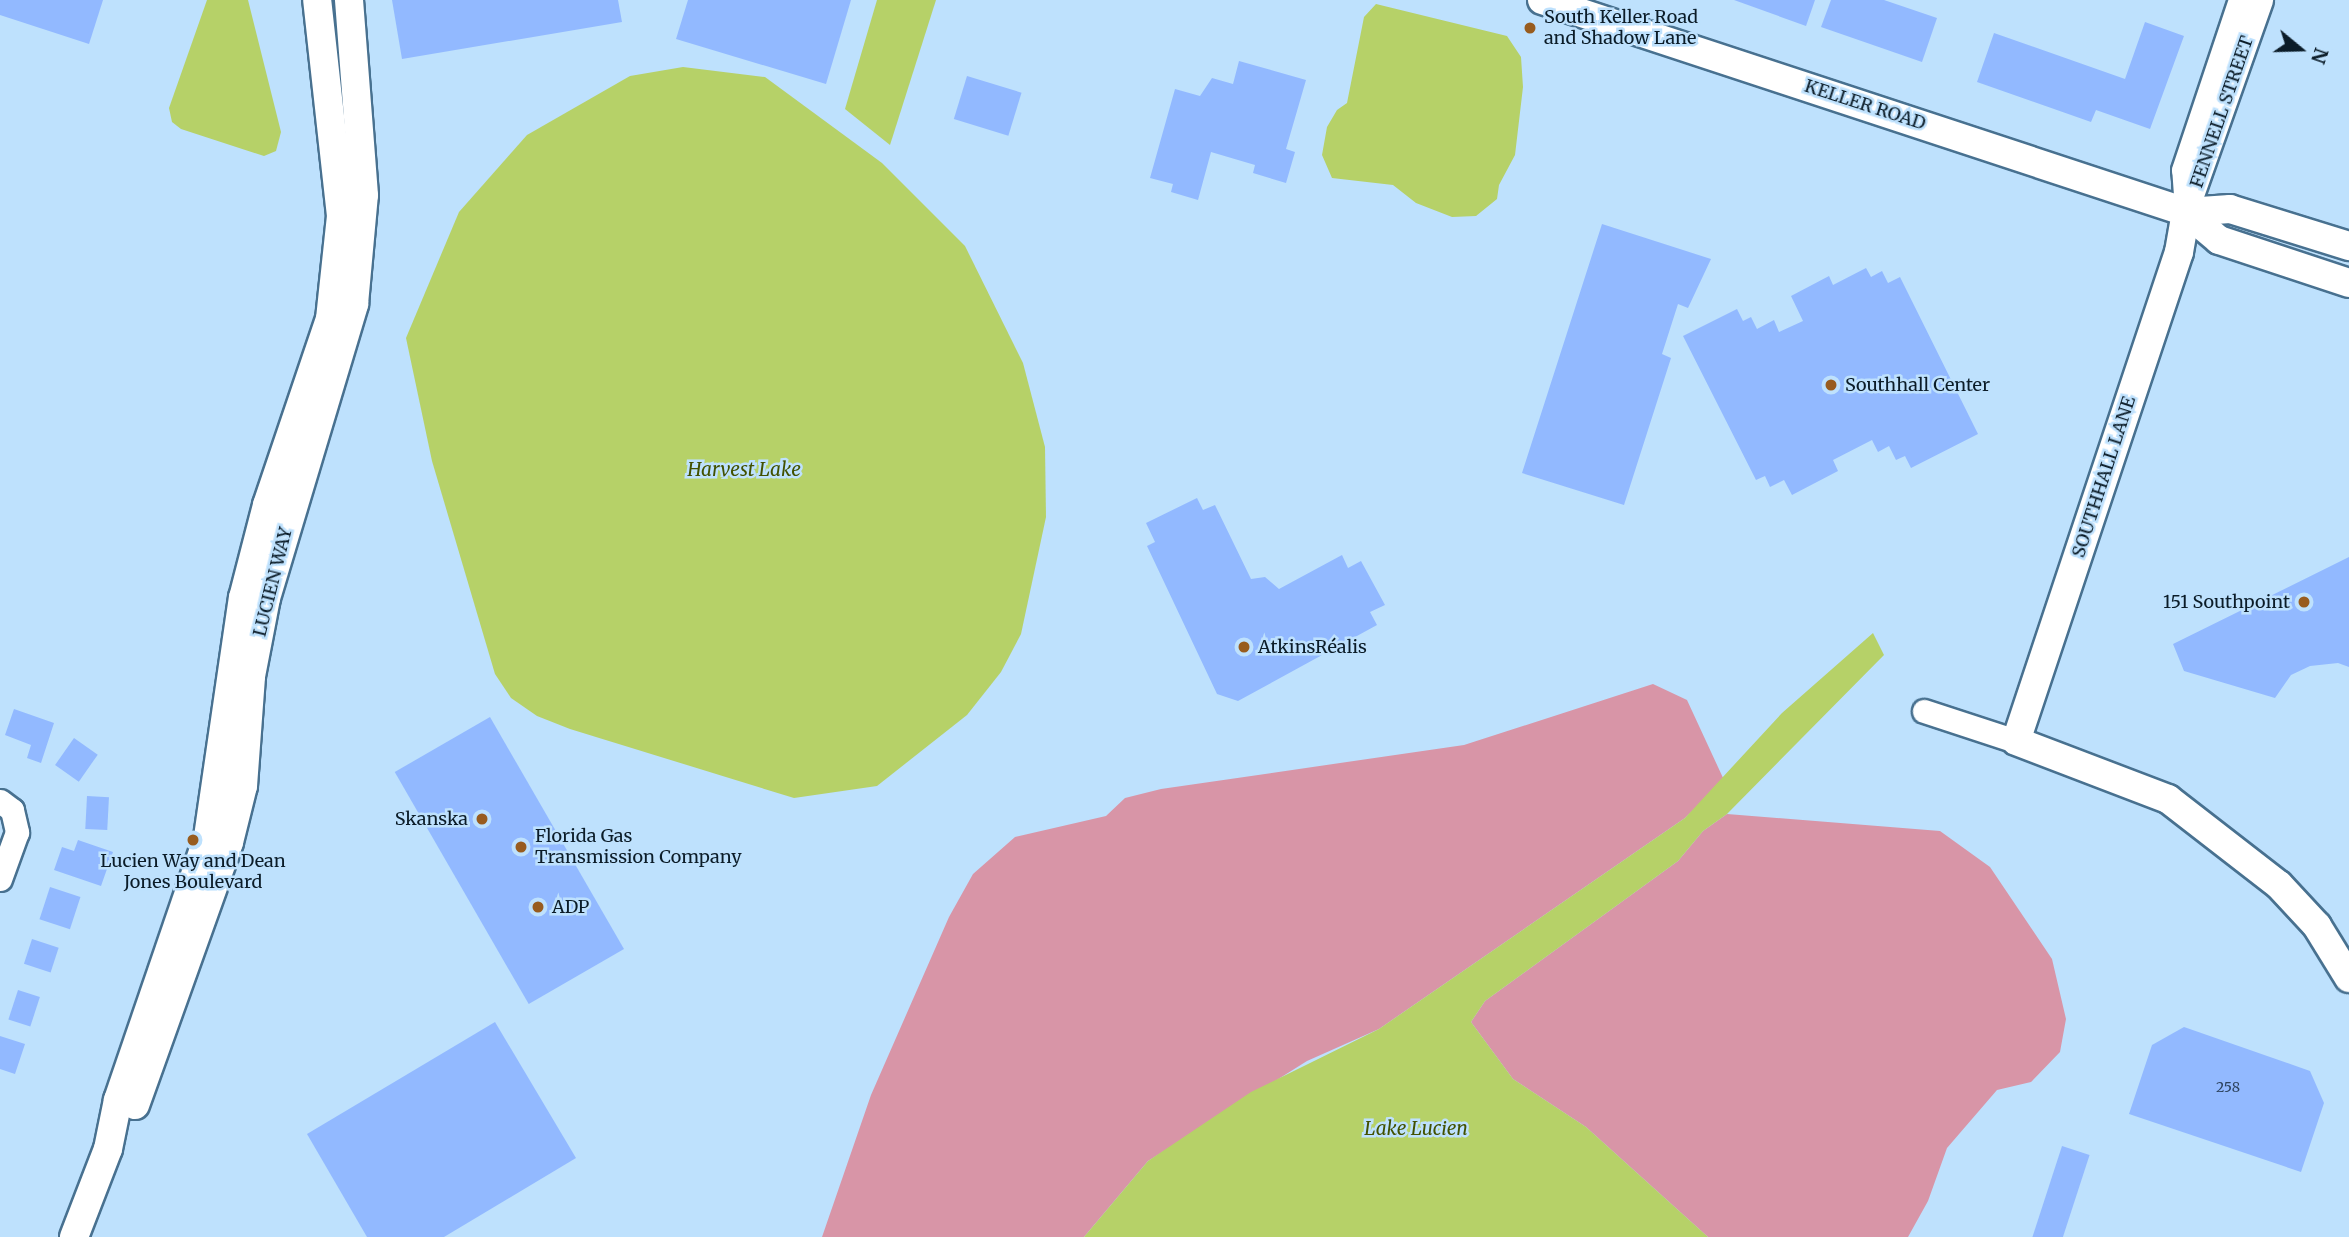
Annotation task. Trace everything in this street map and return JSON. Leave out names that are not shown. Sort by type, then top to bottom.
[{"type":"street","name":"LUCIEN WAY","points":[[74,1237],[108,1149],[118,1100],[208,837],[243,598],[267,505],[330,319],[341,216],[317,0]]},
{"type":"street","name":"LUCIEN WAY","points":[[108,1149],[137,1102],[229,842],[243,786],[251,676],[266,598],[354,304],[364,195],[349,0]]},
{"type":"street","name":"KELLER ROAD","points":[[1542,0],[2186,212],[2219,240],[2349,283]]},
{"type":"street","name":"FENNELL STREET","points":[[2186,212],[2183,170],[2240,0]]},
{"type":"street","name":"FENNELL STREET","points":[[2186,212],[2261,0]]},
{"type":"street","name":"KELLER ROAD","points":[[2186,212],[2230,209],[2349,246]]},
{"type":"street","name":"SOUTHHALL LANE","points":[[2016,741],[2179,252],[2186,212]]},
{"type":"street","points":[[1924,711],[2016,741],[2168,799],[2279,885],[2317,926],[2349,978]]},
{"type":"street","points":[[0,801],[12,810],[17,832],[0,879]]},
{"type":"shaded area","points":[[1653,684],[1687,700],[1724,780],[1685,818],[1379,1029],[1307,1061],[1148,1161],[1084,1237],[822,1237],[871,1095],[949,917],[973,874],[1015,837],[1106,816],[1125,798],[1161,789],[1464,745]]},
{"type":"shaded area","points":[[1727,814],[1940,831],[1990,867],[2052,959],[2066,1019],[2060,1052],[2031,1082],[1997,1090],[1947,1148],[1928,1201],[1908,1237],[1708,1237],[1586,1127],[1513,1079],[1471,1022],[1485,1001],[1678,861],[1703,831]]},
{"type":"water","points":[[207,0],[248,0],[281,132],[276,151],[264,156],[181,129],[172,122],[169,108]]},
{"type":"water","points":[[877,0],[936,0],[890,145],[845,109]]},
{"type":"water","points":[[1376,4],[1507,36],[1521,57],[1523,87],[1515,155],[1499,185],[1497,199],[1476,216],[1452,217],[1416,203],[1393,185],[1332,178],[1322,155],[1327,127],[1337,110],[1347,103],[1364,17]]},
{"type":"water","name":"Harvest Lake","points":[[683,67],[765,77],[882,163],[965,246],[1023,363],[1045,447],[1046,517],[1021,634],[1001,672],[967,715],[877,786],[794,798],[570,729],[537,716],[511,698],[495,674],[432,461],[406,338],[459,212],[527,135],[630,76]]},
{"type":"water","name":"Lake Lucien","points":[[1873,633],[1884,655],[1727,814],[1703,831],[1678,861],[1485,1001],[1471,1022],[1513,1079],[1586,1127],[1708,1237],[1084,1237],[1148,1161],[1251,1092],[1379,1029],[1685,818],[1782,713]]},
{"type":"building","points":[[0,0],[103,0],[89,44],[0,15]]},
{"type":"building","points":[[392,0],[618,0],[622,22],[402,59]]},
{"type":"building","points":[[688,0],[851,0],[826,84],[676,39]]},
{"type":"building","points":[[1734,0],[1815,0],[1806,26]]},
{"type":"building","points":[[1831,0],[1884,0],[1937,18],[1922,62],[1821,27]]},
{"type":"building","points":[[2145,22],[2184,36],[2150,129],[2096,110],[2091,122],[1977,82],[1994,33],[2125,79]]},
{"type":"building","points":[[1239,61],[1306,80],[1286,149],[1295,152],[1286,183],[1253,173],[1255,165],[1211,152],[1198,200],[1171,192],[1173,184],[1150,178],[1175,89],[1200,96],[1212,78],[1233,84]]},
{"type":"building","points":[[967,76],[1022,93],[1008,136],[954,119]]},
{"type":"building","points":[[1602,224],[1711,259],[1688,308],[1678,304],[1662,354],[1671,358],[1624,505],[1522,473]]},
{"type":"building","name":"Southhall Center","points":[[1866,268],[1871,277],[1882,271],[1888,283],[1900,277],[1978,434],[1911,468],[1905,456],[1896,460],[1889,446],[1878,452],[1872,440],[1833,460],[1838,471],[1792,495],[1784,480],[1770,487],[1765,476],[1756,480],[1683,336],[1737,309],[1743,321],[1751,317],[1757,329],[1774,320],[1779,332],[1803,321],[1791,296],[1829,276],[1833,285]]},
{"type":"building","points":[[1197,498],[1203,510],[1215,505],[1251,579],[1265,577],[1279,589],[1342,555],[1348,568],[1361,561],[1385,605],[1370,612],[1377,625],[1238,701],[1217,694],[1147,546],[1155,542],[1146,523]]},
{"type":"building","name":"151 Southpoint","points":[[2349,557],[2349,667],[2338,663],[2310,666],[2291,675],[2275,698],[2184,671],[2173,644]]},
{"type":"building","points":[[14,709],[54,723],[41,763],[27,758],[31,745],[5,735]]},
{"type":"building","points":[[490,717],[624,949],[529,1004],[395,772]]},
{"type":"building","points":[[74,738],[98,755],[79,782],[55,765]]},
{"type":"building","points":[[87,796],[109,797],[107,830],[85,829]]},
{"type":"building","points":[[78,840],[113,852],[101,886],[54,870],[62,847],[74,851]]},
{"type":"building","points":[[50,887],[80,897],[70,929],[39,919]]},
{"type":"building","points":[[32,939],[59,948],[51,972],[24,964]]},
{"type":"building","points":[[18,990],[40,997],[30,1027],[8,1019]]},
{"type":"building","points":[[495,1022],[576,1158],[444,1237],[367,1237],[307,1134]]},
{"type":"building","points":[[2184,1027],[2310,1071],[2324,1103],[2301,1172],[2129,1114],[2152,1045]]},
{"type":"building","points":[[0,1036],[25,1044],[15,1074],[0,1069]]},
{"type":"building","points":[[2062,1146],[2090,1155],[2063,1237],[2032,1237]]},
{"type":"place","name":"South Keller Road and Shadow Lane","points":[[1530,28]]},
{"type":"place","name":"Southhall Center","points":[[1831,385]]},
{"type":"place","name":"151 Southpoint","points":[[2304,602]]},
{"type":"place","name":"AtkinsRéalis","points":[[1244,647]]},
{"type":"place","name":"Skanska","points":[[482,819]]},
{"type":"place","name":"Lucien Way and Dean Jones Boulevard","points":[[193,840]]},
{"type":"place","name":"Florida Gas Transmission Company","points":[[521,847]]},
{"type":"place","name":"ADP","points":[[538,907]]}]
